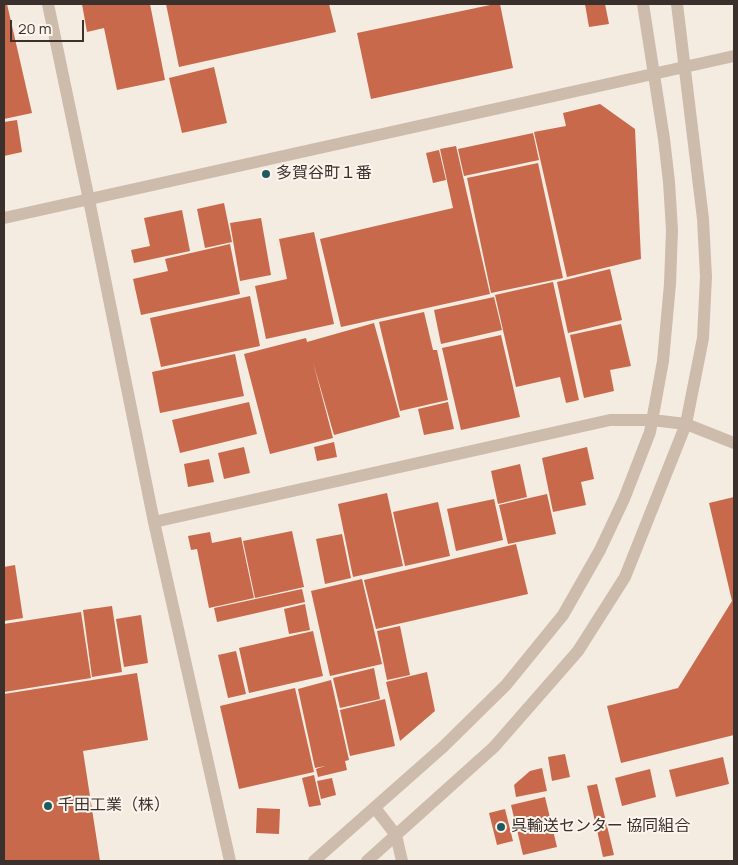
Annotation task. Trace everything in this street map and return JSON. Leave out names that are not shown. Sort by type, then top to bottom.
[{"type":"street","points":[[48,4],[90,200],[154,522],[230,861]]},
{"type":"street","points":[[314,861],[443,747],[506,685],[564,615],[600,550],[624,499],[650,432],[664,362],[672,230],[668,173],[643,4]]},
{"type":"street","points":[[367,861],[494,747],[578,651],[625,577],[686,424],[703,338],[706,277],[702,210],[677,4]]},
{"type":"street","points":[[4,218],[734,56]]},
{"type":"street","points":[[154,522],[610,420],[652,420],[686,424],[734,443]]},
{"type":"street","points":[[375,808],[396,835],[402,861]]},
{"type":"building","points":[[4,4],[7,4],[32,113],[4,119]]},
{"type":"building","points":[[82,4],[150,4],[165,80],[117,90],[104,28],[87,32]]},
{"type":"building","points":[[166,4],[329,4],[336,32],[179,67]]},
{"type":"building","points":[[500,4],[513,68],[371,99],[357,33]]},
{"type":"building","points":[[585,4],[605,4],[609,24],[589,27]]},
{"type":"building","points":[[214,67],[227,123],[182,133],[169,78]]},
{"type":"building","points":[[600,104],[635,129],[641,259],[567,277],[534,132],[566,126],[563,113]]},
{"type":"building","points":[[17,120],[22,152],[4,156],[4,122]]},
{"type":"building","points":[[533,133],[539,160],[464,176],[458,149]]},
{"type":"building","points":[[456,146],[490,294],[341,327],[320,239],[453,208],[440,149]]},
{"type":"building","points":[[439,150],[446,180],[433,183],[426,153]]},
{"type":"building","points":[[538,163],[563,278],[491,293],[467,178]]},
{"type":"building","points":[[224,203],[232,242],[205,248],[197,209]]},
{"type":"building","points":[[182,210],[190,251],[134,263],[131,250],[150,246],[144,218]]},
{"type":"building","points":[[261,218],[271,275],[240,281],[230,223]]},
{"type":"building","points":[[314,232],[334,324],[266,339],[255,286],[287,279],[279,239]]},
{"type":"building","points":[[230,244],[240,294],[141,315],[133,279],[168,271],[165,259]]},
{"type":"building","points":[[610,269],[622,320],[568,333],[557,282]]},
{"type":"building","points":[[553,282],[579,400],[566,403],[560,377],[516,387],[495,295]]},
{"type":"building","points":[[250,296],[260,346],[161,367],[150,318]]},
{"type":"building","points":[[494,297],[502,330],[441,344],[434,310]]},
{"type":"building","points":[[424,312],[433,350],[437,350],[448,400],[400,411],[379,322]]},
{"type":"building","points":[[374,323],[400,417],[334,435],[313,362],[333,438],[270,454],[244,354],[306,338],[307,342]]},
{"type":"building","points":[[621,324],[631,366],[610,370],[614,391],[584,398],[570,335]]},
{"type":"building","points":[[501,335],[520,417],[461,430],[442,348]]},
{"type":"building","points":[[235,354],[244,396],[160,413],[152,372]]},
{"type":"building","points":[[249,402],[257,434],[180,453],[172,420]]},
{"type":"building","points":[[448,402],[454,429],[424,435],[418,409]]},
{"type":"building","points":[[334,442],[337,457],[317,461],[314,447]]},
{"type":"building","points":[[244,447],[250,473],[224,479],[218,453]]},
{"type":"building","points":[[587,447],[594,479],[581,482],[586,505],[553,512],[542,458]]},
{"type":"building","points":[[209,459],[214,482],[188,487],[184,464]]},
{"type":"building","points":[[520,464],[527,497],[498,504],[491,471]]},
{"type":"building","points":[[387,493],[403,566],[353,577],[338,504]]},
{"type":"building","points":[[547,494],[556,534],[508,544],[499,505]]},
{"type":"building","points":[[734,497],[734,735],[621,763],[607,706],[678,688],[732,601],[709,503]]},
{"type":"building","points":[[494,499],[503,540],[456,551],[447,509]]},
{"type":"building","points":[[438,502],[450,556],[405,566],[393,512]]},
{"type":"building","points":[[292,531],[304,587],[255,598],[243,541]]},
{"type":"building","points":[[210,532],[212,543],[241,537],[254,598],[209,608],[197,549],[191,550],[188,536]]},
{"type":"building","points":[[342,534],[351,578],[325,584],[316,539]]},
{"type":"building","points":[[516,544],[528,594],[376,629],[364,580]]},
{"type":"building","points":[[15,565],[23,618],[4,621],[4,567]]},
{"type":"building","points":[[362,579],[382,664],[330,676],[311,591]]},
{"type":"building","points":[[302,589],[305,602],[217,622],[214,608]]},
{"type":"building","points":[[305,604],[310,630],[289,634],[284,609]]},
{"type":"building","points":[[112,606],[122,672],[92,677],[83,610]]},
{"type":"building","points":[[81,612],[91,678],[4,692],[4,624]]},
{"type":"building","points":[[141,615],[148,663],[124,667],[116,619]]},
{"type":"building","points":[[400,626],[410,675],[387,680],[377,631]]},
{"type":"building","points":[[313,631],[323,676],[249,693],[239,648]]},
{"type":"building","points":[[236,651],[246,694],[228,698],[218,655]]},
{"type":"building","points":[[374,668],[380,699],[340,708],[333,678]]},
{"type":"building","points":[[427,672],[435,711],[400,741],[386,682]]},
{"type":"building","name":"千田工業（株）","points":[[137,673],[148,740],[83,751],[100,861],[4,861],[4,694]]},
{"type":"building","points":[[331,680],[349,760],[345,761],[347,770],[318,777],[316,769],[325,766],[315,768],[298,689]]},
{"type":"building","points":[[295,688],[314,772],[239,789],[220,706]]},
{"type":"building","points":[[385,699],[395,746],[350,756],[340,710]]},
{"type":"building","points":[[565,754],[570,777],[552,781],[548,757]]},
{"type":"building","points":[[723,757],[729,784],[676,797],[669,770]]},
{"type":"building","points":[[542,768],[547,791],[516,797],[514,785],[530,771]]},
{"type":"building","points":[[650,769],[656,797],[622,806],[615,778]]},
{"type":"building","points":[[314,775],[321,805],[309,807],[302,778]]},
{"type":"building","points":[[332,778],[336,795],[321,799],[317,781]]},
{"type":"building","points":[[597,784],[614,855],[603,857],[587,786]]},
{"type":"building","points":[[545,797],[557,847],[523,855],[511,805]]},
{"type":"building","points":[[257,808],[280,809],[279,834],[256,833]]},
{"type":"building","name":"呉輸送センター 協同組合","points":[[505,809],[513,841],[497,845],[489,813]]},
{"type":"place","name":"多賀谷町１番","points":[[266,174]]},
{"type":"place","name":"千田工業（株）","points":[[48,806]]},
{"type":"place","name":"呉輸送センター 協同組合","points":[[501,827]]}]
